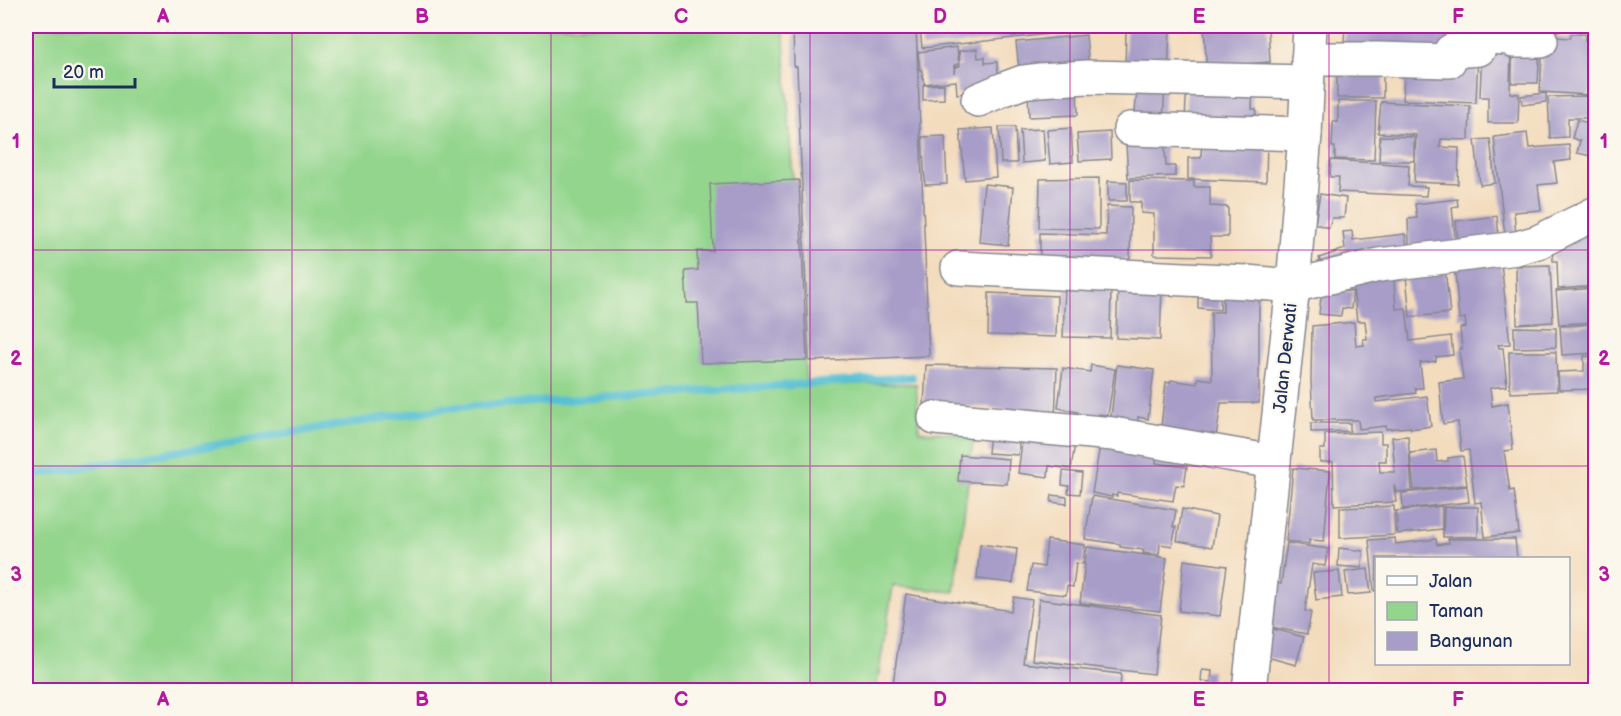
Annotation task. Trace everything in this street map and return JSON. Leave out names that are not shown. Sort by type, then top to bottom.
[{"type":"street","name":"Jalan Derwati","points":[[1249,690],[1293,286],[1305,134],[1310,26]]},
{"type":"street","points":[[978,100],[1004,88],[1039,80],[1308,71],[1378,59],[1449,61],[1451,51],[1479,49],[1483,37],[1511,38],[1514,41],[1541,41]]},
{"type":"street","points":[[1130,129],[1305,134]]},
{"type":"street","points":[[958,268],[1293,286],[1379,265],[1517,248],[1539,242],[1596,213]]},
{"type":"street","points":[[934,418],[1113,434],[1274,462]]},
{"type":"green space","points":[[26,26],[783,26],[806,383],[916,384],[919,431],[974,435],[954,592],[893,586],[876,690],[26,690]]},
{"type":"building","points":[[916,26],[929,356],[809,361],[797,67],[794,66],[793,28]]},
{"type":"building","points":[[920,26],[1114,26],[1115,27],[922,48]]},
{"type":"building","points":[[1204,26],[1266,26],[1270,62],[1233,65],[1207,74]]},
{"type":"building","points":[[1345,26],[1511,26],[1478,46],[1343,57]]},
{"type":"building","points":[[1543,26],[1570,26],[1570,30],[1544,32]]},
{"type":"building","points":[[1137,27],[1170,28],[1168,74],[1125,71],[1126,30],[1137,30]]},
{"type":"building","points":[[1571,34],[1585,34],[1585,40],[1595,40],[1593,68],[1596,68],[1596,83],[1592,83],[1591,95],[1540,92],[1543,36],[1570,38]]},
{"type":"building","points":[[1086,35],[1089,71],[1020,77],[1016,42]]},
{"type":"building","points":[[1482,41],[1511,42],[1510,93],[1519,94],[1518,123],[1488,123],[1488,97],[1480,97]]},
{"type":"building","points":[[1512,45],[1540,46],[1538,83],[1512,83]]},
{"type":"building","points":[[957,47],[959,64],[954,65],[954,73],[955,67],[960,66],[959,51],[977,49],[978,58],[985,57],[985,63],[997,62],[999,85],[988,90],[957,94],[956,81],[924,84],[918,52]]},
{"type":"building","points":[[1478,53],[1476,103],[1403,100],[1404,69]]},
{"type":"building","points":[[1383,60],[1383,98],[1337,98],[1337,63]]},
{"type":"building","points":[[1138,80],[1165,80],[1163,126],[1134,123]]},
{"type":"building","points":[[1187,81],[1253,84],[1252,109],[1256,109],[1255,123],[1185,120]]},
{"type":"building","points":[[944,84],[944,99],[923,100],[923,85]]},
{"type":"building","points":[[1077,87],[1078,115],[1029,117],[1028,89]]},
{"type":"building","points":[[1546,93],[1546,102],[1522,105],[1521,96]]},
{"type":"building","points":[[1591,96],[1591,118],[1568,118],[1568,137],[1550,138],[1548,97]]},
{"type":"building","points":[[1338,101],[1376,101],[1374,160],[1335,159],[1335,147],[1332,147],[1333,122],[1338,122]]},
{"type":"building","points":[[1381,102],[1470,106],[1469,140],[1441,139],[1440,147],[1459,148],[1458,184],[1414,182],[1416,135],[1378,133]]},
{"type":"building","points":[[1577,120],[1596,125],[1596,157],[1577,153],[1580,141],[1572,138]]},
{"type":"building","points":[[999,127],[1015,127],[1017,163],[1001,163]]},
{"type":"building","points":[[993,128],[996,177],[965,180],[960,130]]},
{"type":"building","points":[[1071,128],[1073,162],[1050,164],[1047,130]]},
{"type":"building","points":[[1043,129],[1045,161],[1022,163],[1020,130]]},
{"type":"building","points":[[1110,132],[1111,159],[1079,161],[1077,134]]},
{"type":"building","points":[[1164,132],[1166,166],[1175,166],[1175,176],[1128,178],[1126,143]]},
{"type":"building","points":[[1527,133],[1529,148],[1569,145],[1571,160],[1554,162],[1557,183],[1538,185],[1541,210],[1514,212],[1516,235],[1505,236],[1494,137]]},
{"type":"building","points":[[1202,135],[1267,138],[1266,182],[1188,179],[1188,158],[1201,158]]},
{"type":"building","points":[[945,136],[947,184],[925,185],[922,137]]},
{"type":"building","points":[[1380,136],[1414,137],[1414,161],[1379,161]]},
{"type":"building","points":[[1490,139],[1495,183],[1480,185],[1475,140]]},
{"type":"building","points":[[1331,160],[1409,165],[1408,186],[1427,187],[1426,196],[1338,192],[1339,177],[1330,177]]},
{"type":"building","points":[[1099,178],[1099,229],[1039,228],[1040,179]]},
{"type":"building","points":[[799,180],[807,360],[701,363],[698,303],[687,303],[685,271],[698,270],[697,251],[713,251],[710,184]]},
{"type":"building","points":[[1130,180],[1194,181],[1194,187],[1210,187],[1210,206],[1228,207],[1228,237],[1210,237],[1211,256],[1154,255],[1154,214],[1141,213],[1141,202],[1130,202]]},
{"type":"building","points":[[1108,181],[1127,182],[1127,201],[1108,201]]},
{"type":"building","points":[[984,184],[1013,187],[1008,245],[979,242]]},
{"type":"building","points":[[1320,194],[1346,198],[1344,218],[1332,218],[1329,228],[1315,224]]},
{"type":"building","points":[[1457,199],[1458,206],[1452,207],[1456,246],[1409,246],[1408,219],[1417,218],[1415,204]]},
{"type":"building","points":[[1107,206],[1131,207],[1130,260],[1040,257],[1040,233],[1106,235]]},
{"type":"building","points":[[1497,216],[1499,239],[1458,243],[1456,221]]},
{"type":"building","points":[[1593,228],[1596,286],[1558,289],[1557,261],[1553,261],[1552,239]]},
{"type":"building","points":[[1352,231],[1353,240],[1405,234],[1407,246],[1326,275],[1319,258],[1345,249],[1343,232]]},
{"type":"building","points":[[1500,254],[1510,344],[1498,345],[1499,348],[1503,348],[1507,386],[1490,388],[1492,406],[1508,403],[1513,450],[1504,451],[1510,491],[1514,490],[1519,533],[1485,537],[1481,502],[1475,503],[1469,450],[1461,451],[1458,422],[1443,424],[1439,382],[1463,379],[1459,349],[1462,349],[1460,328],[1466,327],[1465,318],[1459,319],[1454,260]]},
{"type":"building","points":[[1444,261],[1450,313],[1410,317],[1405,265]]},
{"type":"building","points":[[1397,264],[1401,280],[1394,281],[1396,309],[1406,308],[1410,341],[1451,336],[1453,355],[1436,357],[1436,361],[1420,363],[1423,388],[1415,388],[1416,393],[1376,398],[1376,402],[1427,396],[1431,426],[1411,429],[1411,427],[1386,429],[1386,426],[1359,429],[1358,420],[1313,420],[1312,326],[1354,322],[1356,346],[1364,345],[1363,339],[1367,339],[1365,321],[1357,321],[1352,280]]},
{"type":"building","points":[[1550,265],[1553,322],[1517,324],[1516,266]]},
{"type":"building","points":[[1065,286],[1111,288],[1110,338],[1063,337]]},
{"type":"building","points":[[1118,286],[1162,287],[1160,340],[1116,338]]},
{"type":"building","points":[[1198,286],[1221,287],[1220,310],[1198,308]]},
{"type":"building","points":[[1596,288],[1596,322],[1559,324],[1556,291]]},
{"type":"building","points":[[1322,289],[1353,292],[1351,309],[1342,308],[1341,316],[1319,314]]},
{"type":"building","points":[[989,293],[1057,296],[1056,337],[988,335]]},
{"type":"building","points":[[1259,294],[1259,403],[1221,403],[1215,444],[1160,436],[1166,382],[1170,383],[1171,380],[1197,384],[1198,378],[1212,380],[1211,312],[1223,312],[1223,295]]},
{"type":"building","points":[[1595,324],[1596,353],[1562,355],[1560,326]]},
{"type":"building","points":[[1514,327],[1556,328],[1556,347],[1514,348]]},
{"type":"building","points":[[1509,352],[1556,352],[1557,391],[1510,393]]},
{"type":"building","points":[[1584,356],[1596,356],[1596,389],[1559,390],[1558,372],[1584,371]]},
{"type":"building","points":[[926,365],[1057,368],[1055,420],[988,407],[924,406]]},
{"type":"building","points":[[1091,365],[1115,369],[1108,415],[1098,414],[1097,419],[1078,416],[1078,412],[1058,408],[1063,368],[1090,372]]},
{"type":"building","points":[[1117,365],[1154,370],[1148,419],[1138,417],[1137,425],[1121,423],[1122,418],[1111,417]]},
{"type":"building","points":[[1311,423],[1350,423],[1350,431],[1311,432]]},
{"type":"building","points":[[990,431],[1020,434],[1018,455],[988,453]]},
{"type":"building","points":[[1381,432],[1381,443],[1386,443],[1386,461],[1379,461],[1380,472],[1395,472],[1392,437],[1408,436],[1412,491],[1396,492],[1394,485],[1396,502],[1334,505],[1333,462],[1320,462],[1320,449],[1325,449],[1325,434]]},
{"type":"building","points":[[1023,435],[1075,443],[1071,469],[1049,466],[1048,477],[1018,473]]},
{"type":"building","points":[[1100,445],[1157,455],[1156,463],[1187,467],[1184,486],[1176,485],[1173,501],[1117,493],[1117,496],[1112,495],[1112,497],[1092,493]]},
{"type":"building","points":[[1436,450],[1437,462],[1463,456],[1467,485],[1414,490],[1410,453]]},
{"type":"building","points":[[960,455],[1009,459],[1007,484],[958,481]]},
{"type":"building","points":[[1293,468],[1330,471],[1324,541],[1309,540],[1309,544],[1286,541]]},
{"type":"building","points":[[1063,471],[1082,473],[1080,494],[1068,493],[1069,486],[1062,485]]},
{"type":"building","points":[[1467,486],[1469,502],[1403,509],[1402,493]]},
{"type":"building","points":[[1052,495],[1067,497],[1067,504],[1051,502]]},
{"type":"building","points":[[1092,496],[1176,510],[1173,527],[1176,527],[1172,546],[1160,544],[1159,555],[1143,553],[1144,550],[1120,547],[1120,544],[1085,539]]},
{"type":"building","points":[[1394,506],[1395,535],[1340,538],[1340,508]]},
{"type":"building","points":[[1442,506],[1442,529],[1398,534],[1396,511]]},
{"type":"building","points":[[1444,507],[1478,507],[1478,537],[1443,537]]},
{"type":"building","points":[[1182,509],[1217,516],[1212,547],[1177,541]]},
{"type":"building","points":[[1395,538],[1396,544],[1436,539],[1437,545],[1449,543],[1448,539],[1515,539],[1517,557],[1375,557],[1374,591],[1369,540]]},
{"type":"building","points":[[1047,540],[1085,545],[1083,564],[1076,563],[1073,587],[1067,586],[1066,595],[1027,591],[1031,565],[1044,567]]},
{"type":"building","points":[[1287,543],[1328,549],[1325,566],[1312,564],[1305,611],[1311,612],[1307,634],[1265,626],[1273,583],[1281,584]]},
{"type":"building","points":[[980,544],[1017,549],[1013,583],[977,579]]},
{"type":"building","points":[[1087,547],[1167,558],[1160,611],[1080,603]]},
{"type":"building","points":[[1339,548],[1363,551],[1362,568],[1338,566]]},
{"type":"building","points":[[1184,560],[1227,566],[1220,616],[1179,611]]},
{"type":"building","points":[[1368,569],[1371,593],[1348,595],[1345,572]]},
{"type":"building","points":[[1339,571],[1342,597],[1316,600],[1313,573]]},
{"type":"building","points":[[906,594],[1011,611],[1014,597],[1032,600],[1023,663],[1121,674],[1120,690],[892,690]]},
{"type":"building","points":[[1039,599],[1161,615],[1154,674],[1032,660]]},
{"type":"building","points":[[1266,627],[1304,637],[1296,665],[1259,655]]},
{"type":"building","points":[[1202,670],[1212,671],[1211,682],[1201,681]]},
{"type":"waterway","points":[[26,476],[444,408],[912,377]]}]
